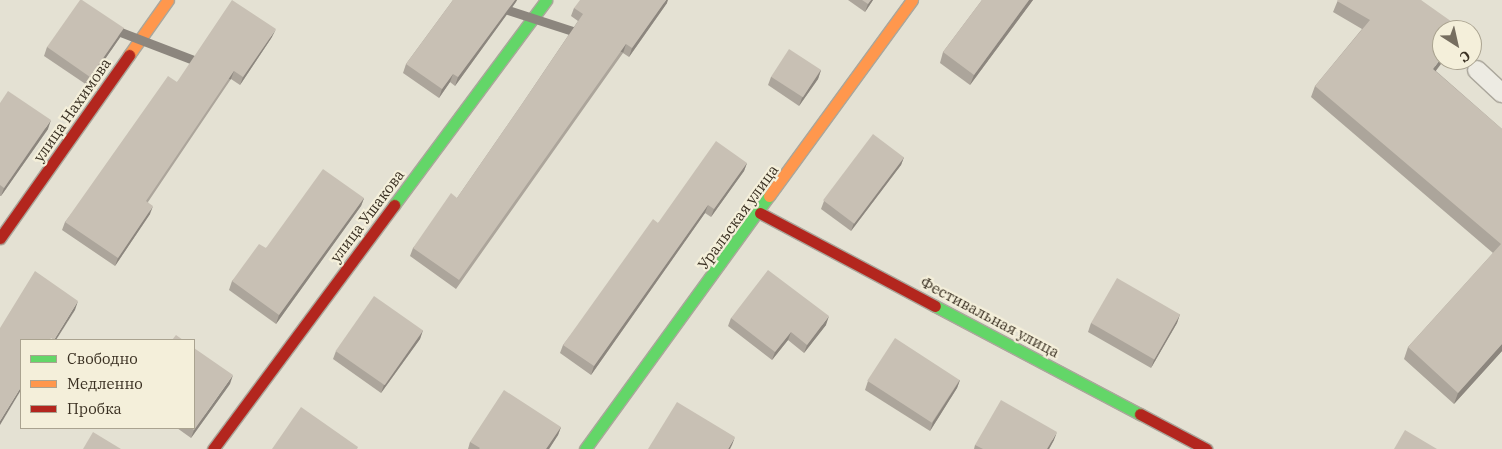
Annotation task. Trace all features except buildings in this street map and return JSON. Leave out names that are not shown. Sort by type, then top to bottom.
[{"type":"street","name":"улица Нахимова","points":[[0,238],[168,0]]},
{"type":"street","name":"улица Ушакова","points":[[213,449],[546,0]]},
{"type":"street","name":"Уральская улица","points":[[585,449],[760,213],[912,0]]},
{"type":"street","name":"Фестивальная улица","points":[[760,213],[1206,449]]},
{"type":"lane","points":[[1477,70],[1502,93]]},
{"type":"traffic: fast","points":[[394,205],[546,0]]},
{"type":"traffic: fast","points":[[585,449],[769,196]]},
{"type":"traffic: fast","points":[[935,306],[1140,414]]},
{"type":"traffic: slow","points":[[129,55],[168,0]]},
{"type":"traffic: slow","points":[[769,196],[912,0]]},
{"type":"traffic: jam","points":[[0,238],[129,55]]},
{"type":"traffic: jam","points":[[213,449],[394,205]]},
{"type":"traffic: jam","points":[[760,213],[935,306]]},
{"type":"traffic: jam","points":[[1140,414],[1206,449]]}]
